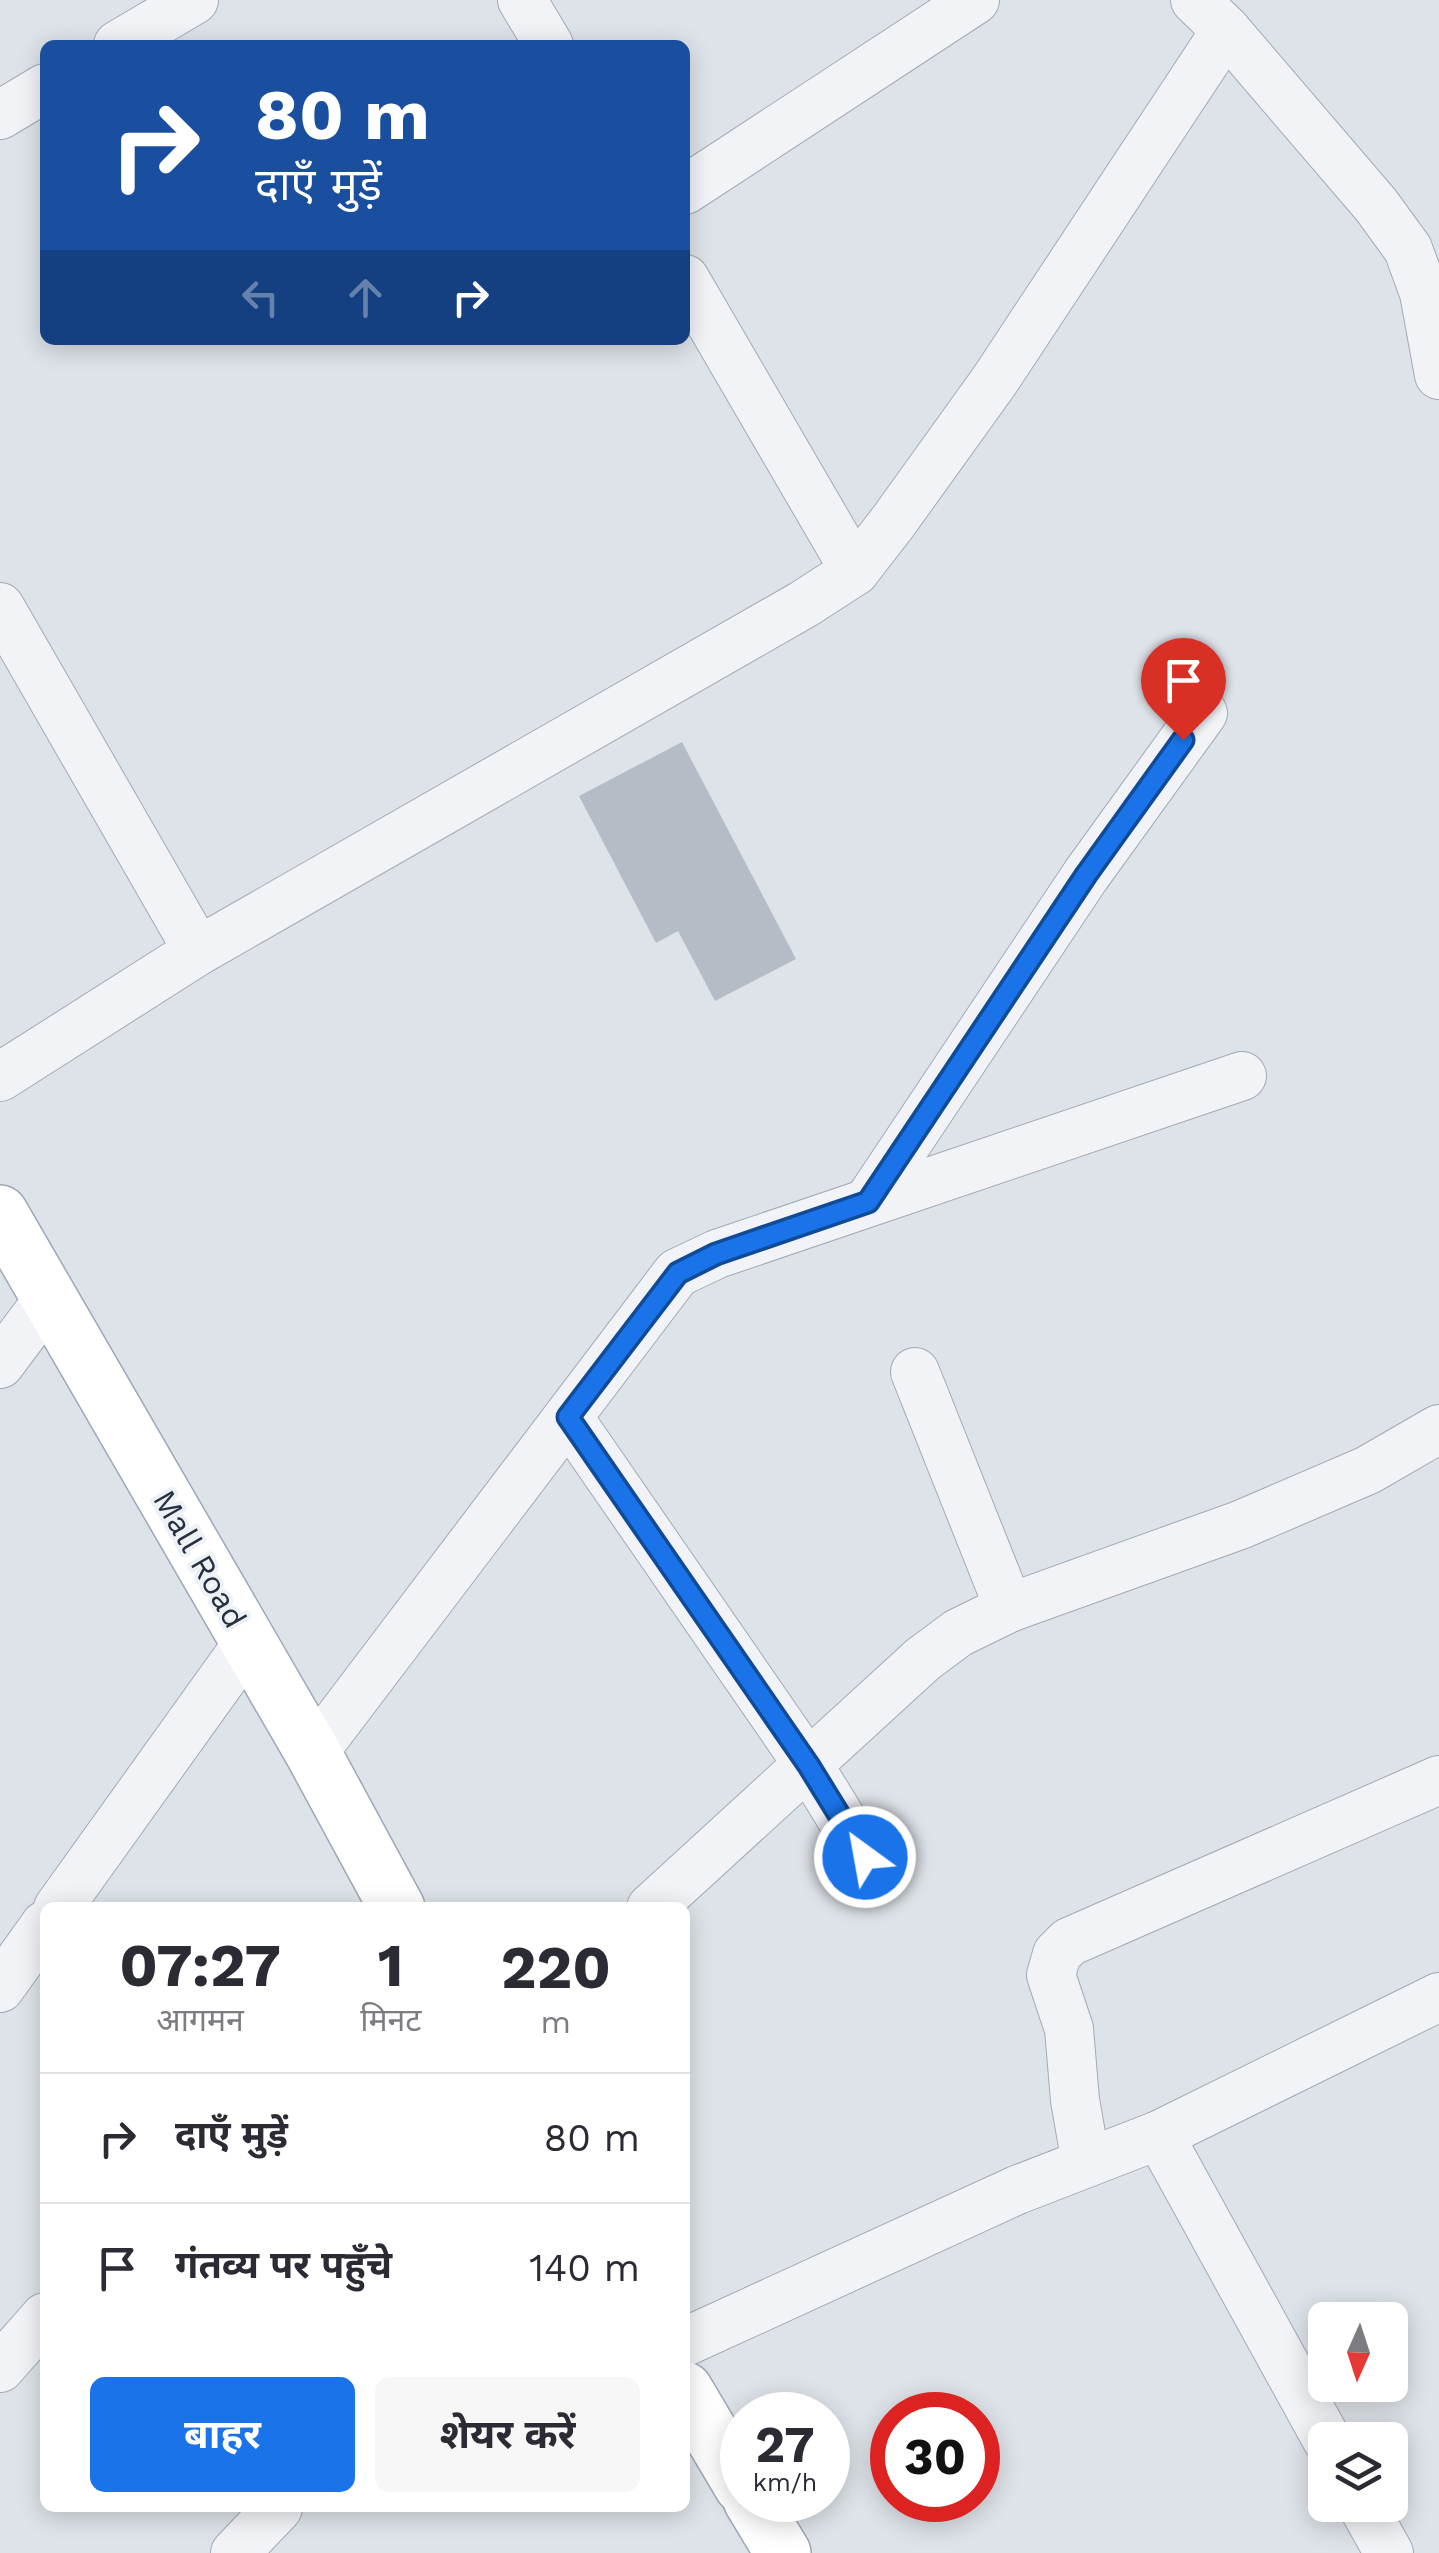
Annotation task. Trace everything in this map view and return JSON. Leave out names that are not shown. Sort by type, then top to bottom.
[{"type":"main road","name":"Mall Road","points":[[0,1213],[313,1753],[394,1902]]},
{"type":"main road","points":[[690,2398],[720,2449]]},
{"type":"main road","points":[[764,2522],[783,2553]]},
{"type":"street","points":[[126,40],[194,0]]},
{"type":"street","points":[[522,0],[546,40]]},
{"type":"street","points":[[690,187],[975,0]]},
{"type":"street","points":[[0,1077],[198,950],[804,604],[854,571],[996,380],[1211,15],[1376,205],[1408,249],[1424,294],[1439,375]]},
{"type":"street","points":[[0,115],[40,91]]},
{"type":"street","points":[[690,287],[854,571]]},
{"type":"street","points":[[0,607],[198,950]]},
{"type":"street","points":[[868,1202],[1086,875],[1203,713]]},
{"type":"street","points":[[313,1753],[678,1273],[716,1254],[1242,1076]]},
{"type":"street","points":[[0,1364],[50,1297]]},
{"type":"street","points":[[915,1372],[1009,1608]]},
{"type":"street","points":[[568,1417],[809,1766],[865,1857]]},
{"type":"street","points":[[658,1902],[923,1659],[958,1633],[1009,1608],[1240,1525],[1368,1470],[1439,1428]]},
{"type":"street","points":[[62,1902],[248,1643]]},
{"type":"street","points":[[1086,2164],[1069,2029],[1051,1975],[1056,1954],[1069,1942],[1439,1780]]},
{"type":"street","points":[[0,1988],[40,1932]]},
{"type":"street","points":[[690,2340],[964,2214],[1160,2134],[1435,2009]]},
{"type":"street","points":[[1160,2134],[1317,2422]]},
{"type":"street","points":[[0,2368],[40,2323]]},
{"type":"street","points":[[235,2553],[274,2512]]},
{"type":"street","points":[[1371,2522],[1388,2553]]},
{"type":"building","points":[[682,742],[796,959],[715,1001],[678,931],[656,943],[579,796]]},
{"type":"route","points":[[865,1857],[809,1766],[568,1417],[678,1273],[716,1254],[868,1202],[1086,875],[1183,740]]}]
